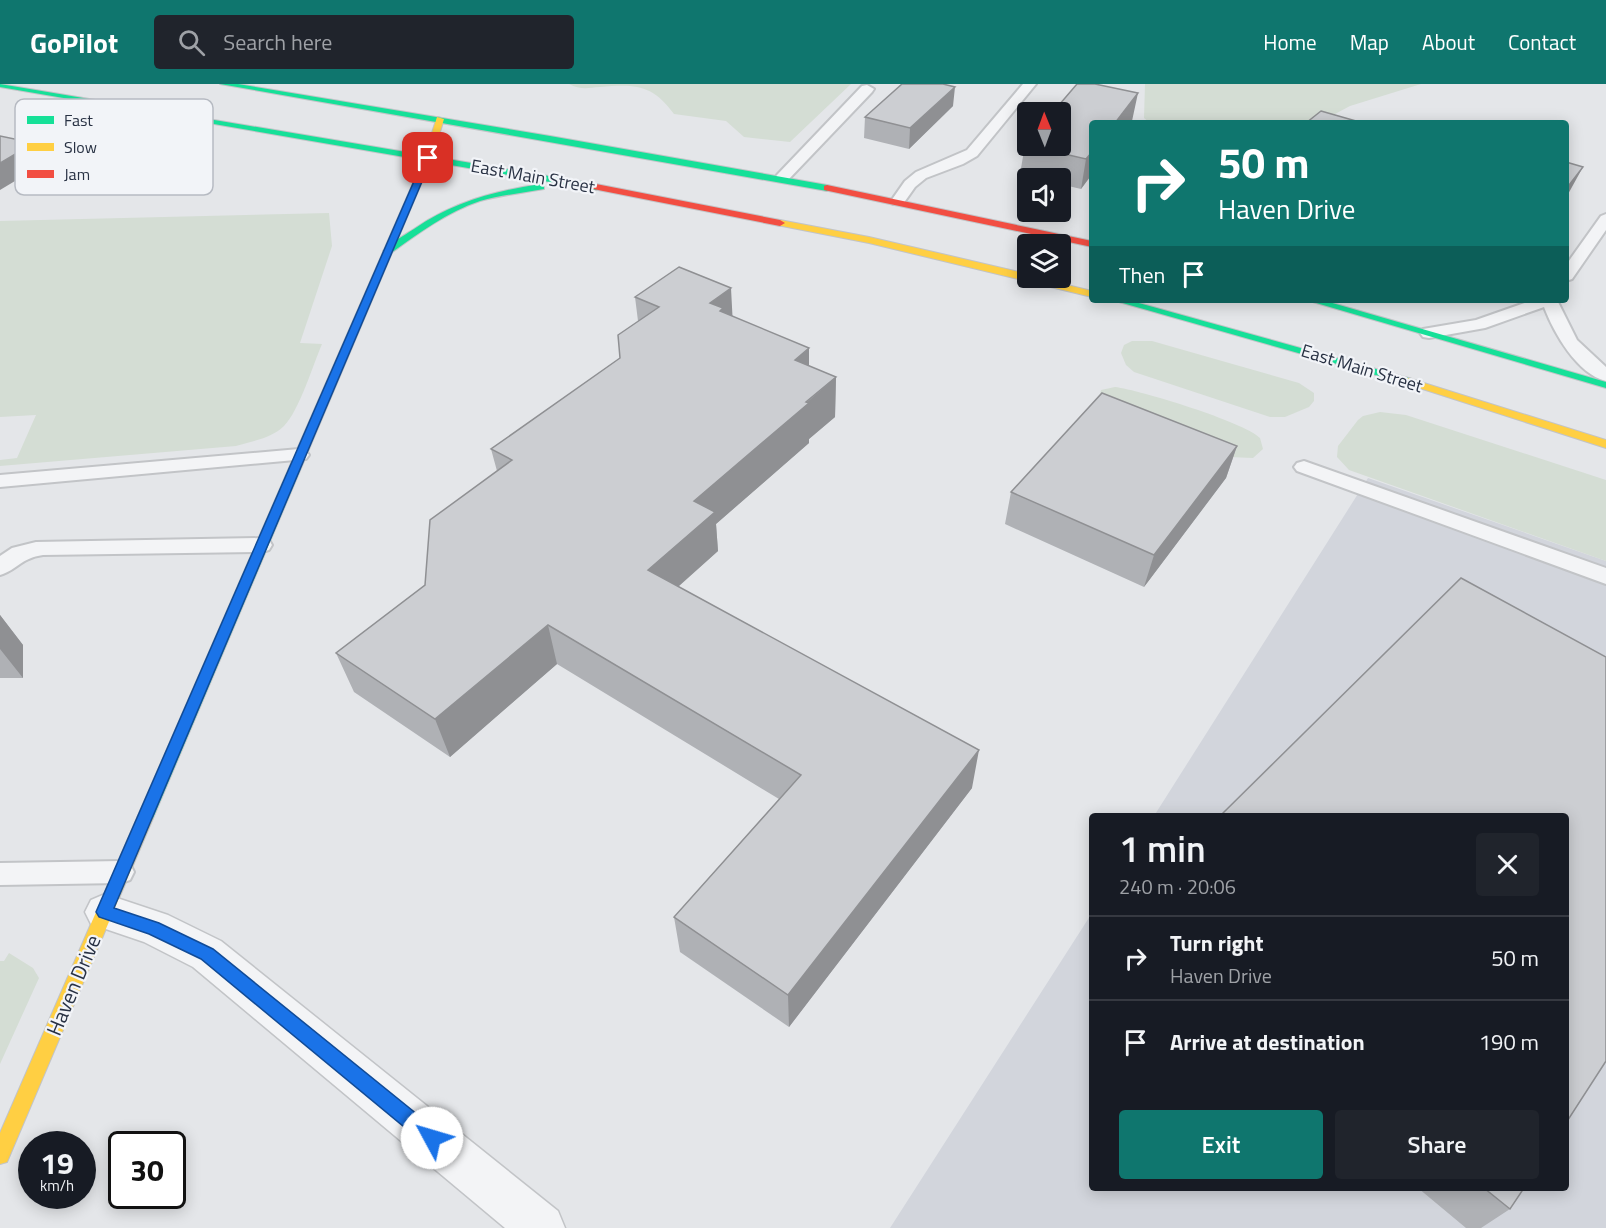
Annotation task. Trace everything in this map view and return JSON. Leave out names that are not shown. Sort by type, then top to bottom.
[{"type":"main road","name":"East Main Street","points":[[224,84],[782,178],[1089,243]]},
{"type":"main road","name":"East Main Street","points":[[0,85],[82,99]]},
{"type":"main road","name":"Haven Drive","points":[[0,1155],[428,158],[440,119]]},
{"type":"main road","name":"East Main Street","points":[[213,121],[581,184],[869,240],[1017,275]]},
{"type":"main road","points":[[388,251],[430,221],[456,206],[486,195],[581,184]]},
{"type":"main road","name":"East Main Street","points":[[1068,288],[1089,293]]},
{"type":"main road","name":"East Main Street","points":[[1134,303],[1349,364],[1606,444]]},
{"type":"main road","points":[[1322,303],[1606,385]]},
{"type":"street","points":[[105,912],[154,928],[207,954],[541,1228]]},
{"type":"lane","points":[[898,201],[910,184],[921,175],[958,161],[972,153],[1030,84]]},
{"type":"lane","points":[[782,178],[867,89]]},
{"type":"lane","points":[[1569,272],[1606,219]]},
{"type":"lane","points":[[1429,333],[1479,324],[1540,303]]},
{"type":"lane","points":[[1550,303],[1562,334],[1576,352],[1606,376]]},
{"type":"lane","points":[[0,481],[299,455]]},
{"type":"lane","points":[[1304,467],[1606,576]]},
{"type":"lane","points":[[0,568],[13,555],[26,550],[43,548],[262,545]]},
{"type":"lane","points":[[0,874],[121,872]]},
{"type":"shaded area","points":[[569,84],[851,84],[790,142],[744,137],[726,121],[674,114],[658,97],[642,88],[623,86],[584,88]]},
{"type":"shaded area","points":[[1145,84],[1421,84],[1350,106],[1324,120],[1146,120],[1144,118]]},
{"type":"shaded area","points":[[329,213],[332,246],[300,343],[322,344],[295,410],[279,430],[262,439],[236,446],[0,466],[0,460],[17,458],[36,415],[0,417],[0,221]]},
{"type":"shaded area","points":[[1132,341],[1152,341],[1299,383],[1314,393],[1314,401],[1309,407],[1285,417],[1270,417],[1134,372],[1126,365],[1121,353],[1124,345]]},
{"type":"shaded area","points":[[1115,387],[1168,400],[1234,424],[1260,438],[1263,449],[1253,458],[1229,457],[1099,398],[1101,390]]},
{"type":"shaded area","points":[[1380,412],[1406,415],[1606,480],[1606,561],[1349,470],[1337,457],[1338,446],[1358,420],[1363,416]]},
{"type":"shaded area","points":[[1368,478],[1606,561],[1606,1228],[890,1228],[1089,918],[1089,1191],[1569,1191],[1569,813],[1156,813]]},
{"type":"shaded area","points":[[9,953],[33,968],[39,978],[0,1064],[0,961],[4,961]]},
{"type":"building","points":[[902,84],[943,84],[955,87],[910,128],[865,117]]},
{"type":"building","points":[[1077,84],[1095,84],[1138,93],[1117,120],[1089,120],[1089,156],[1086,159],[1071,156],[1071,102],[1062,102]]},
{"type":"building","points":[[1321,111],[1352,120],[1310,120]]},
{"type":"building","points":[[0,136],[15,139],[15,154],[0,163]]},
{"type":"building","points":[[1569,163],[1583,167],[1569,185]]},
{"type":"building","points":[[679,267],[731,288],[710,303],[723,308],[720,311],[809,348],[795,360],[836,377],[806,402],[809,403],[694,501],[715,512],[648,570],[979,750],[788,995],[674,917],[801,775],[548,625],[435,719],[336,653],[425,585],[430,520],[512,460],[491,449],[620,358],[618,335],[659,307],[635,297]]},
{"type":"building","points":[[1102,393],[1237,446],[1154,555],[1011,492]]},
{"type":"building","points":[[1461,578],[1606,657],[1606,1061],[1569,1118],[1569,813],[1223,813]]},
{"type":"building","points":[[1488,1191],[1522,1191],[1510,1209]]},
{"type":"traffic: fast","points":[[224,84],[550,138],[827,188]]},
{"type":"traffic: fast","points":[[0,85],[82,99]]},
{"type":"traffic: fast","points":[[213,121],[596,187]]},
{"type":"traffic: fast","points":[[388,251],[426,224],[459,206],[494,194],[541,187]]},
{"type":"traffic: fast","points":[[1128,303],[1408,381]]},
{"type":"traffic: fast","points":[[1321,303],[1606,385]]},
{"type":"traffic: fast","points":[[145,818],[295,468]]},
{"type":"traffic: slow","points":[[295,468],[428,158],[440,119]]},
{"type":"traffic: slow","points":[[780,223],[869,240],[1017,274]]},
{"type":"traffic: slow","points":[[1068,288],[1089,293]]},
{"type":"traffic: slow","points":[[1408,381],[1606,444]]},
{"type":"traffic: slow","points":[[0,1155],[145,818]]},
{"type":"traffic: jam","points":[[596,187],[780,223]]},
{"type":"traffic: jam","points":[[827,188],[1089,243]]},
{"type":"route","points":[[428,158],[169,758],[105,912],[154,928],[207,954],[432,1138]]}]
